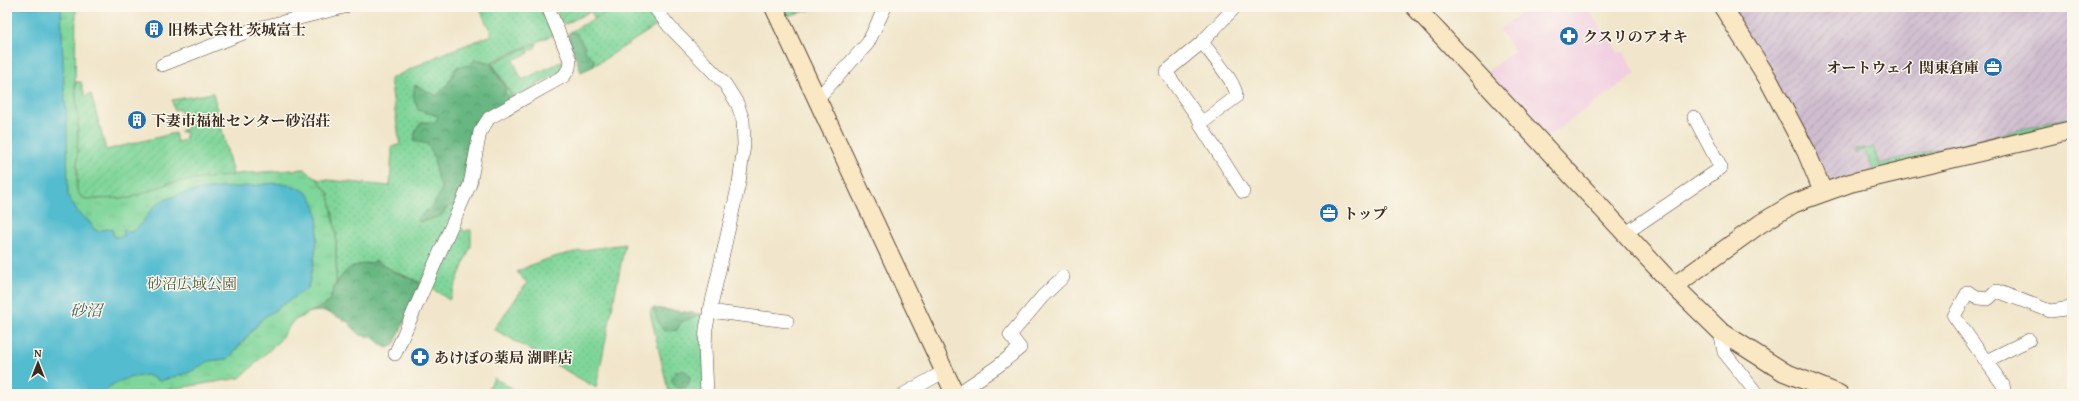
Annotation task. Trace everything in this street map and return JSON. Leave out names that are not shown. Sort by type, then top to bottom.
[{"type":"street","points":[[162,65],[254,29],[344,7]]},
{"type":"street","points":[[395,354],[470,184],[480,132],[489,118],[564,76],[569,68],[570,60],[548,7]]},
{"type":"street","points":[[654,7],[669,26],[725,84],[737,103],[743,120],[744,145],[739,183],[709,311],[705,347],[707,394]]},
{"type":"street","points":[[774,7],[956,394],[1017,352],[1021,347],[1010,337],[1010,335],[1043,296],[1063,278]]},
{"type":"street","points":[[817,99],[868,43],[884,7]]},
{"type":"street","points":[[1235,7],[1202,42],[1166,72],[1199,119],[1201,126],[1243,192]]},
{"type":"street","points":[[1415,7],[1674,286],[1720,331],[1784,372],[1839,394]]},
{"type":"street","points":[[1723,7],[1772,85],[1806,151],[1823,192]]},
{"type":"street","points":[[1199,119],[1207,119],[1237,94],[1233,84],[1202,42]]},
{"type":"street","points":[[1626,233],[1721,168],[1694,117]]},
{"type":"street","points":[[1674,286],[1760,224],[1793,204],[1823,192],[1850,183],[2072,130]]},
{"type":"street","points":[[2004,394],[2003,385],[1954,316],[1968,292],[1979,298],[1988,299],[1997,290],[2050,311],[2072,308]]},
{"type":"street","points":[[709,311],[787,321]]},
{"type":"street","points":[[1720,331],[1724,352],[1757,394]]},
{"type":"street","points":[[1986,361],[2029,340]]},
{"type":"street","points":[[904,394],[945,371]]},
{"type":"shaded area","points":[[1528,7],[1586,7],[1619,53],[1623,51],[1636,73],[1547,137],[1479,77],[1515,51],[1499,30]]},
{"type":"shaded area","points":[[1729,7],[2072,7],[2072,123],[1832,182],[1817,162]]},
{"type":"green space","name":"砂沼","points":[[7,7],[76,7],[75,89],[78,120],[77,190],[82,198],[130,198],[169,183],[211,176],[304,169],[317,179],[329,194],[336,233],[336,282],[328,303],[293,321],[279,341],[240,378],[141,394],[7,394]]},
{"type":"green space","points":[[479,7],[540,7],[553,35],[491,62],[514,100],[475,127],[467,182],[421,283],[376,261],[370,264],[361,265],[336,282],[336,233],[329,194],[317,179],[390,186],[392,147],[400,144],[390,79],[442,54],[492,35]]},
{"type":"green space","points":[[556,7],[606,7],[608,11],[595,18],[590,11],[566,24],[561,22]]},
{"type":"green space","points":[[615,7],[645,7],[659,24],[594,66],[594,60],[583,50],[570,32]]},
{"type":"green space","points":[[783,7],[820,7],[787,16]]},
{"type":"green space","points":[[570,32],[576,33],[585,47],[584,50],[594,60],[594,66],[581,72],[568,36]]},
{"type":"green space","points":[[537,43],[535,48],[528,51],[529,53],[513,60],[522,80],[563,61],[563,67],[560,72],[514,98],[492,63]]},
{"type":"green space","points":[[475,59],[491,63],[505,88],[505,93],[514,100],[469,132],[468,154],[464,165],[478,175],[478,189],[472,194],[467,202],[452,205],[446,208],[442,215],[419,222],[418,218],[434,205],[442,189],[437,178],[434,158],[428,144],[414,141],[416,129],[422,122],[436,122],[438,116],[418,110],[413,96],[415,85],[437,96],[447,85],[457,67],[471,65]]},
{"type":"green space","points":[[75,82],[81,82],[85,96],[91,94],[106,150],[175,133],[177,142],[186,140],[185,132],[180,132],[181,130],[187,129],[184,118],[182,118],[180,109],[174,110],[172,100],[213,93],[233,175],[169,183],[130,198],[82,198],[77,190],[78,120]]},
{"type":"green space","points":[[2072,117],[2072,123],[1874,171],[1864,150],[1855,152],[1854,149],[1871,148],[1873,146],[1879,164]]},
{"type":"green space","points":[[461,227],[463,231],[471,230],[471,246],[449,300],[430,287],[458,228]]},
{"type":"green space","points":[[625,244],[596,388],[494,329],[527,283],[517,272],[542,261],[570,253]]},
{"type":"green space","points":[[376,261],[392,271],[421,283],[394,345],[387,348],[372,337],[360,335],[348,322],[332,314],[324,311],[310,312],[328,303],[337,283],[347,270],[355,266]]},
{"type":"green space","points":[[652,308],[705,315],[704,394],[669,394],[650,312]]},
{"type":"green space","points":[[653,308],[702,314],[681,322],[677,330],[664,331],[660,326]]},
{"type":"green space","points":[[677,370],[685,370],[690,375],[688,386],[685,388],[677,388],[672,383],[672,375]]},
{"type":"green space","points":[[494,378],[522,394],[486,394]]},
{"type":"water","name":"砂沼","points":[[7,7],[61,7],[67,123],[68,196],[80,215],[88,220],[97,231],[112,228],[114,237],[124,236],[123,229],[131,232],[136,229],[157,204],[184,193],[195,191],[278,183],[297,187],[310,196],[315,204],[318,227],[315,254],[308,288],[263,318],[228,359],[209,361],[190,372],[160,381],[147,375],[128,378],[110,386],[104,394],[7,394]]},
{"type":"place","name":"旧株式会社 茨城富士","points":[[154,29]]},
{"type":"place","name":"クスリのアオキ","points":[[1569,36]]},
{"type":"place","name":"オートウェイ 関東倉庫","points":[[1993,67]]},
{"type":"place","name":"下妻市福祉センター砂沼荘","points":[[137,120]]},
{"type":"place","name":"トップ","points":[[1329,213]]},
{"type":"place","name":"あけぼの薬局 湖畔店","points":[[420,357]]},
{"type":"park label","name":"砂沼広域公園","points":[[192,283]]}]
